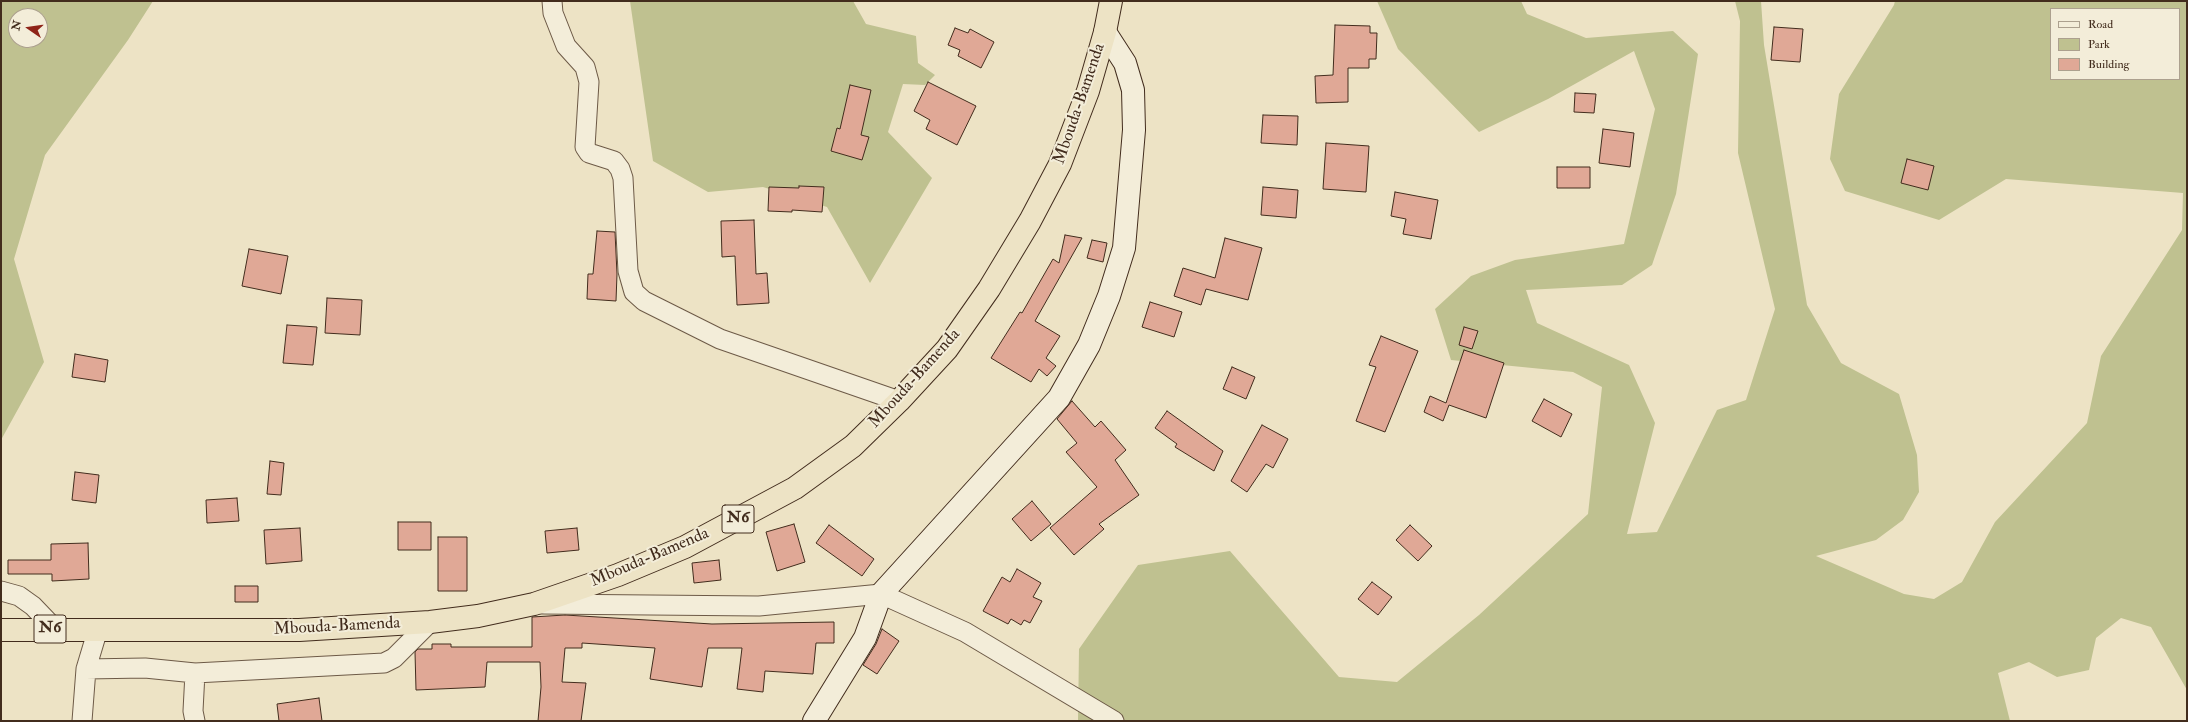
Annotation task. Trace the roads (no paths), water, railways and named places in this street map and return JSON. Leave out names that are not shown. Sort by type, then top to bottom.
[{"type":"highway","name":"Mbouda-Bamenda","points":[[1,630],[299,630],[430,622],[478,616],[534,604],[618,575],[685,547],[795,488],[853,446],[899,401],[947,349],[990,289],[1030,221],[1060,164],[1088,90],[1105,32],[1111,1]]},
{"type":"street","points":[[552,1],[553,13],[566,46],[585,67],[589,82],[584,147],[588,153],[614,161],[620,169],[623,178],[628,271],[634,292],[644,301],[720,339],[899,401]]},
{"type":"street","points":[[814,721],[866,638],[881,594],[1059,398],[1089,345],[1109,296],[1124,248],[1134,130],[1133,90],[1125,63],[1105,32]]},
{"type":"street","points":[[1,591],[19,596],[29,603],[55,629]]},
{"type":"street","points":[[534,604],[759,606],[881,594],[923,611],[965,632],[1114,721]]},
{"type":"street","points":[[86,669],[145,668],[195,673],[384,663],[394,658],[430,622]]},
{"type":"street","points":[[82,721],[86,669],[98,629]]},
{"type":"street","points":[[195,673],[195,721]]}]
